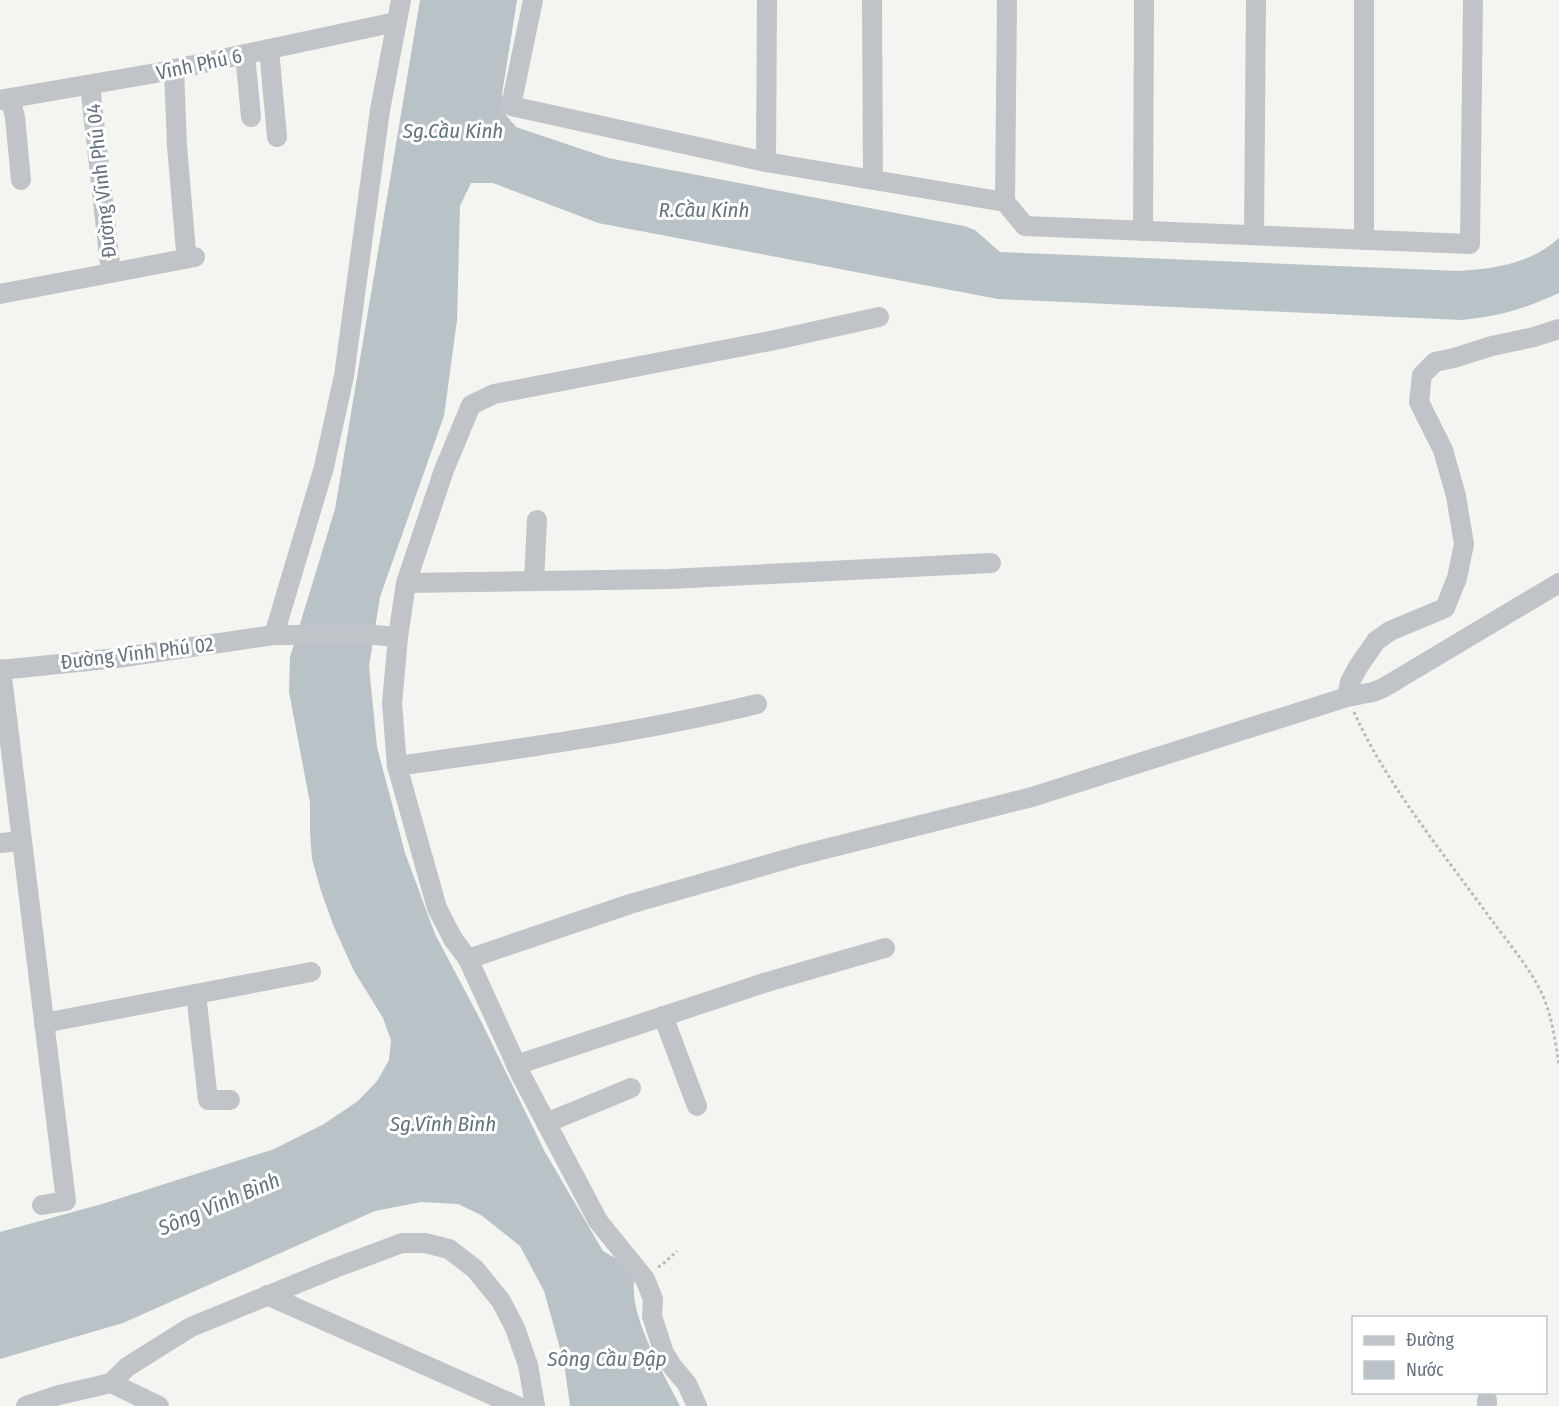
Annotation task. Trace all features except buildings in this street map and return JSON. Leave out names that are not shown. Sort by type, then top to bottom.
[{"type":"street","points":[[280,635],[324,467],[344,376],[380,110],[401,0]]},
{"type":"street","points":[[533,0],[512,106],[766,162],[1005,202]]},
{"type":"street","points":[[766,162],[767,0]]},
{"type":"street","points":[[872,0],[873,180]]},
{"type":"street","points":[[1007,0],[1005,202],[1025,226],[1470,244],[1473,0]]},
{"type":"street","points":[[1143,231],[1144,0]]},
{"type":"street","points":[[1254,235],[1256,0]]},
{"type":"street","points":[[1364,0],[1364,240]]},
{"type":"street","name":"Vĩnh Phú 6","points":[[5,99],[174,69],[396,22]]},
{"type":"street","points":[[269,49],[277,137]]},
{"type":"street","points":[[244,54],[251,117]]},
{"type":"street","points":[[111,273],[191,255],[177,146],[174,69]]},
{"type":"street","name":"Đường Vĩnh Phú 04","points":[[0,294],[111,273],[90,85]]},
{"type":"street","points":[[5,99],[15,117],[21,180]]},
{"type":"street","points":[[697,1406],[687,1384],[664,1353],[652,1316],[653,1299],[645,1279],[598,1221],[516,1065],[468,959],[453,939],[437,908],[397,766],[392,703],[406,583],[444,470],[471,405],[494,394],[775,340],[879,317]]},
{"type":"street","points":[[1347,697],[1350,682],[1376,642],[1390,631],[1445,608],[1457,578],[1464,544],[1456,496],[1443,450],[1419,402],[1422,375],[1435,362],[1559,329]]},
{"type":"street","points":[[534,581],[537,520]]},
{"type":"street","points":[[406,583],[669,579],[991,563]]},
{"type":"street","points":[[468,959],[630,904],[801,855],[1032,797],[1347,697],[1373,692],[1559,583]]},
{"type":"street","name":"Đường Vĩnh Phú 02","points":[[1,670],[117,658],[280,635],[375,635],[398,638]]},
{"type":"street","points":[[1,670],[66,1201],[42,1205]]},
{"type":"street","points":[[397,766],[615,735],[757,704]]},
{"type":"street","points":[[0,843],[22,841]]},
{"type":"street","points":[[516,1065],[767,982],[885,948]]},
{"type":"street","points":[[44,1023],[311,972]]},
{"type":"street","points":[[196,994],[208,1100],[230,1100]]},
{"type":"street","points":[[663,1016],[697,1106]]},
{"type":"street","points":[[546,1123],[631,1088]]},
{"type":"street","points":[[26,1406],[59,1395],[111,1383],[127,1367],[191,1327],[267,1295],[402,1243],[424,1243],[449,1250],[475,1269],[501,1300],[515,1328],[528,1365],[535,1406]]},
{"type":"street","points":[[267,1295],[517,1406]]},
{"type":"street","points":[[111,1383],[159,1406]]},
{"type":"path","points":[[1347,697],[1363,732],[1411,809],[1520,958],[1540,991],[1551,1021],[1559,1065]]},
{"type":"path","points":[[639,1272],[662,1265],[676,1251]]},
{"type":"water","points":[[420,0],[517,0],[502,94],[505,114],[516,127],[608,158],[964,226],[975,230],[1000,252],[1459,271],[1512,263],[1536,254],[1559,238],[1559,293],[1512,311],[1461,320],[998,299],[598,223],[493,183],[471,183],[460,206],[457,320],[444,416],[380,597],[369,666],[377,747],[405,853],[435,934],[480,1019],[545,1152],[603,1251],[622,1262],[634,1281],[634,1296],[642,1328],[680,1406],[570,1406],[564,1363],[544,1291],[520,1246],[481,1215],[458,1204],[421,1202],[375,1211],[123,1323],[0,1359],[0,1232],[102,1204],[274,1149],[324,1124],[358,1101],[377,1081],[389,1060],[391,1040],[383,1018],[354,971],[334,927],[312,859],[310,803],[289,692],[290,657],[335,509]]},
{"type":"water label","name":"Sg.Cầu Kinh","points":[[453,131]]},
{"type":"water label","name":"R.Cầu Kinh","points":[[704,210]]},
{"type":"water label","name":"Sg.Vĩnh Bình","points":[[443,1124]]},
{"type":"water label","name":"Sông Vĩnh Bình","points":[[219,1204]]},
{"type":"water label","name":"Sông Cầu Đập","points":[[607,1359]]}]
